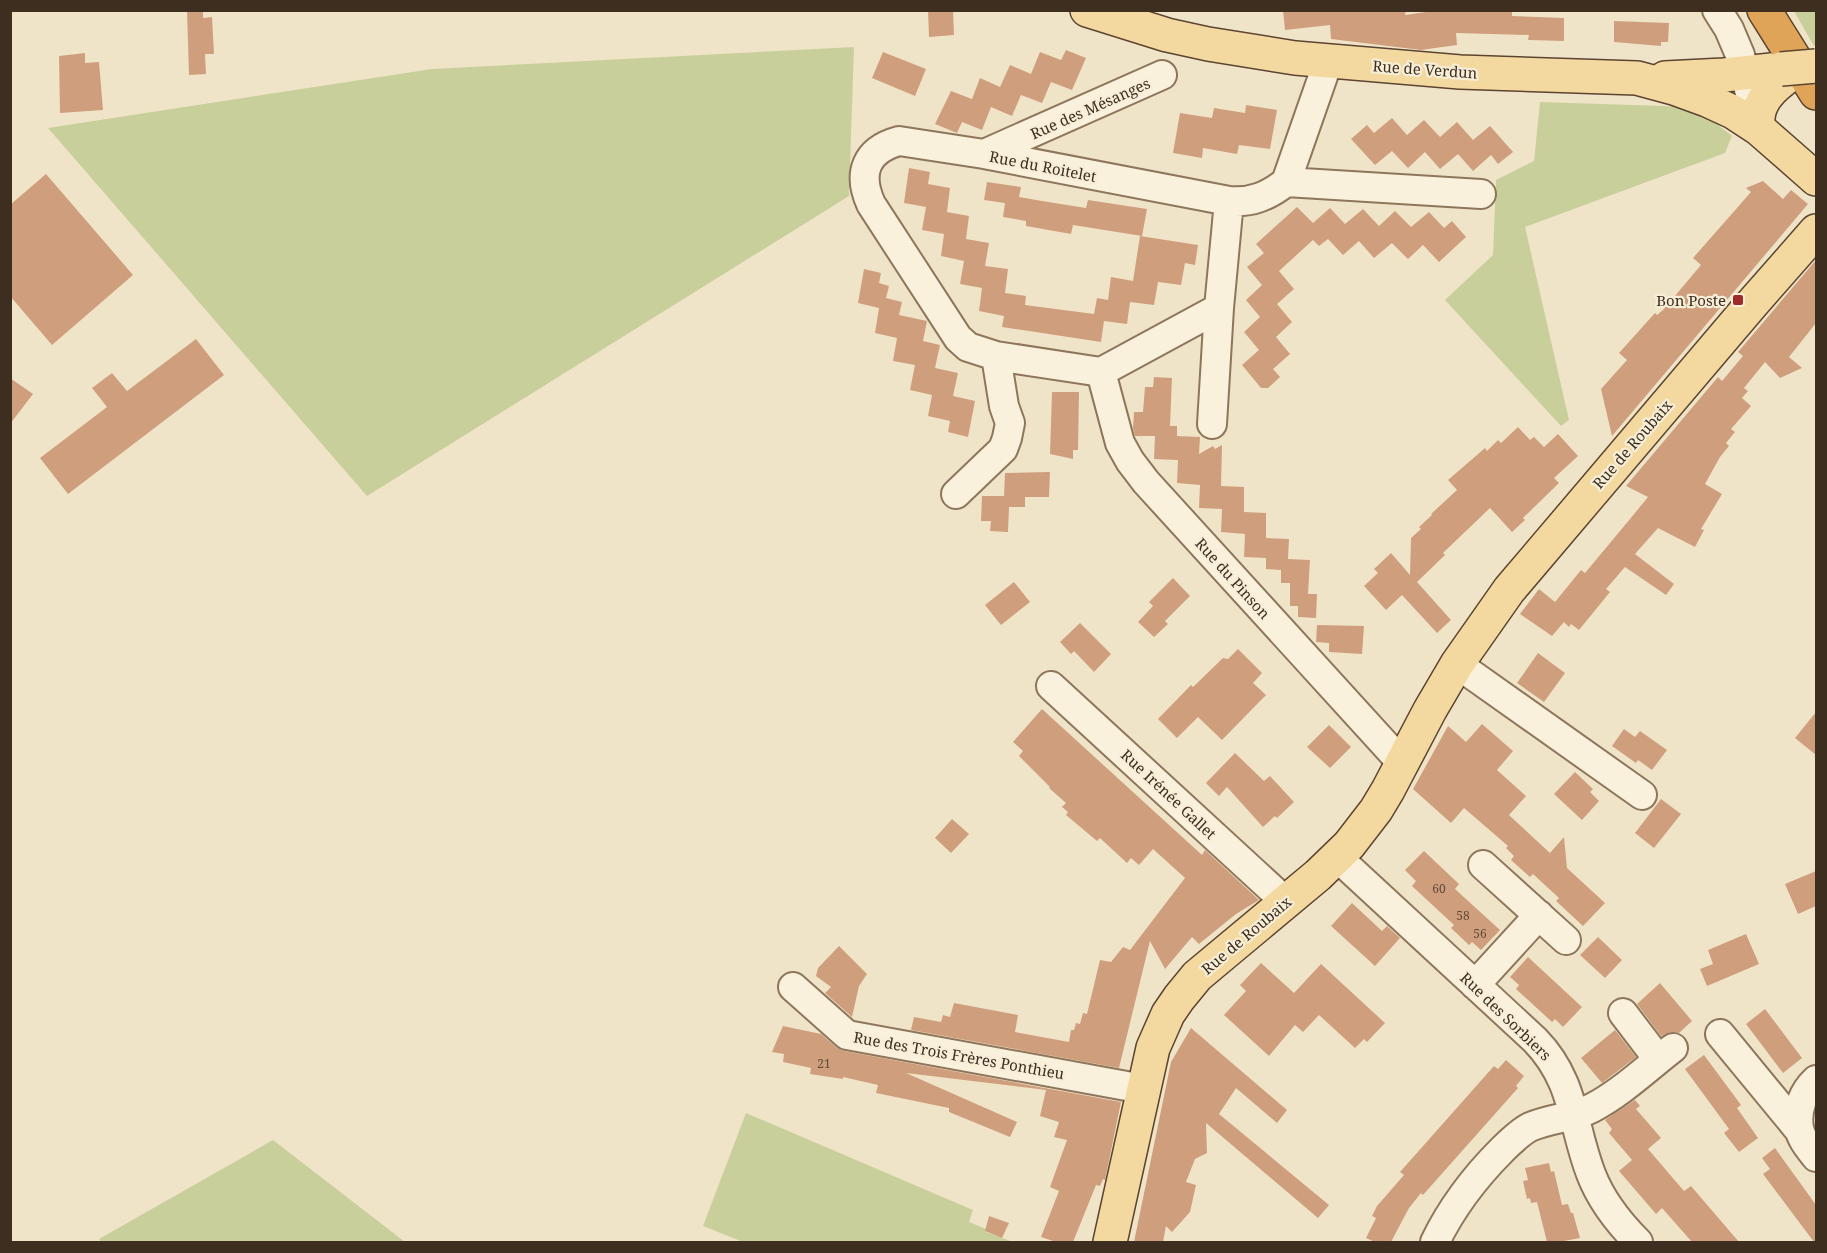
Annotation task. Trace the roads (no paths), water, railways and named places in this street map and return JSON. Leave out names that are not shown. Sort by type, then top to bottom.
[{"type":"highway","points":[[1764,10],[1803,74]]},
{"type":"highway","points":[[1781,10],[1803,74]]},
{"type":"main road","name":"Rue de Verdun","points":[[1087,10],[1158,33],[1200,43],[1328,62],[1460,72],[1637,78],[1707,100],[1758,125],[1816,179]]},
{"type":"main road","points":[[1637,78],[1803,74]]},
{"type":"main road","points":[[1758,125],[1758,110],[1774,87],[1803,74]]},
{"type":"main road","name":"Rue de Roubaix","points":[[1110,1242],[1153,1048],[1179,998],[1197,976],[1337,857],[1361,830],[1376,810],[1457,664],[1486,621],[1537,556],[1816,231]]},
{"type":"street","points":[[1717,10],[1734,41],[1758,125]]},
{"type":"street","points":[[1328,62],[1286,182],[1481,194]]},
{"type":"street","name":"Rue des Mésanges","points":[[984,154],[1162,75]]},
{"type":"street","name":"Rue du Roitelet","points":[[996,356],[968,347],[958,338],[870,204],[863,178],[866,166],[872,156],[887,144],[899,141],[984,154],[1229,201],[1254,201],[1273,192],[1286,182]]},
{"type":"street","points":[[1212,424],[1219,308],[1229,201]]},
{"type":"street","points":[[956,494],[1003,449],[1007,438],[1010,423],[1004,406],[996,356],[1101,372],[1219,308]]},
{"type":"street","name":"Rue du Pinson","points":[[1101,372],[1120,443],[1146,482],[1402,763]]},
{"type":"street","points":[[1457,664],[1642,795]]},
{"type":"street","name":"Rue Irénée Gallet","points":[[1051,686],[1286,902]]},
{"type":"street","name":"Rue des Sorbiers","points":[[1337,857],[1535,1040],[1552,1059],[1565,1085],[1591,1173],[1598,1189],[1611,1211],[1638,1242]]},
{"type":"street","points":[[1483,865],[1566,940]]},
{"type":"street","points":[[1475,985],[1539,915]]},
{"type":"street","name":"Rue des Trois Frères Ponthieu","points":[[793,987],[847,1035],[1143,1089]]},
{"type":"street","points":[[1435,1242],[1467,1188],[1512,1140],[1528,1128],[1545,1121],[1590,1110],[1665,1053],[1623,1013]]},
{"type":"street","points":[[1720,1034],[1799,1130],[1816,1157]]},
{"type":"street","points":[[1799,1130],[1802,1100],[1816,1080]]},
{"type":"place","name":"Bon Poste","points":[[1738,300]]}]
